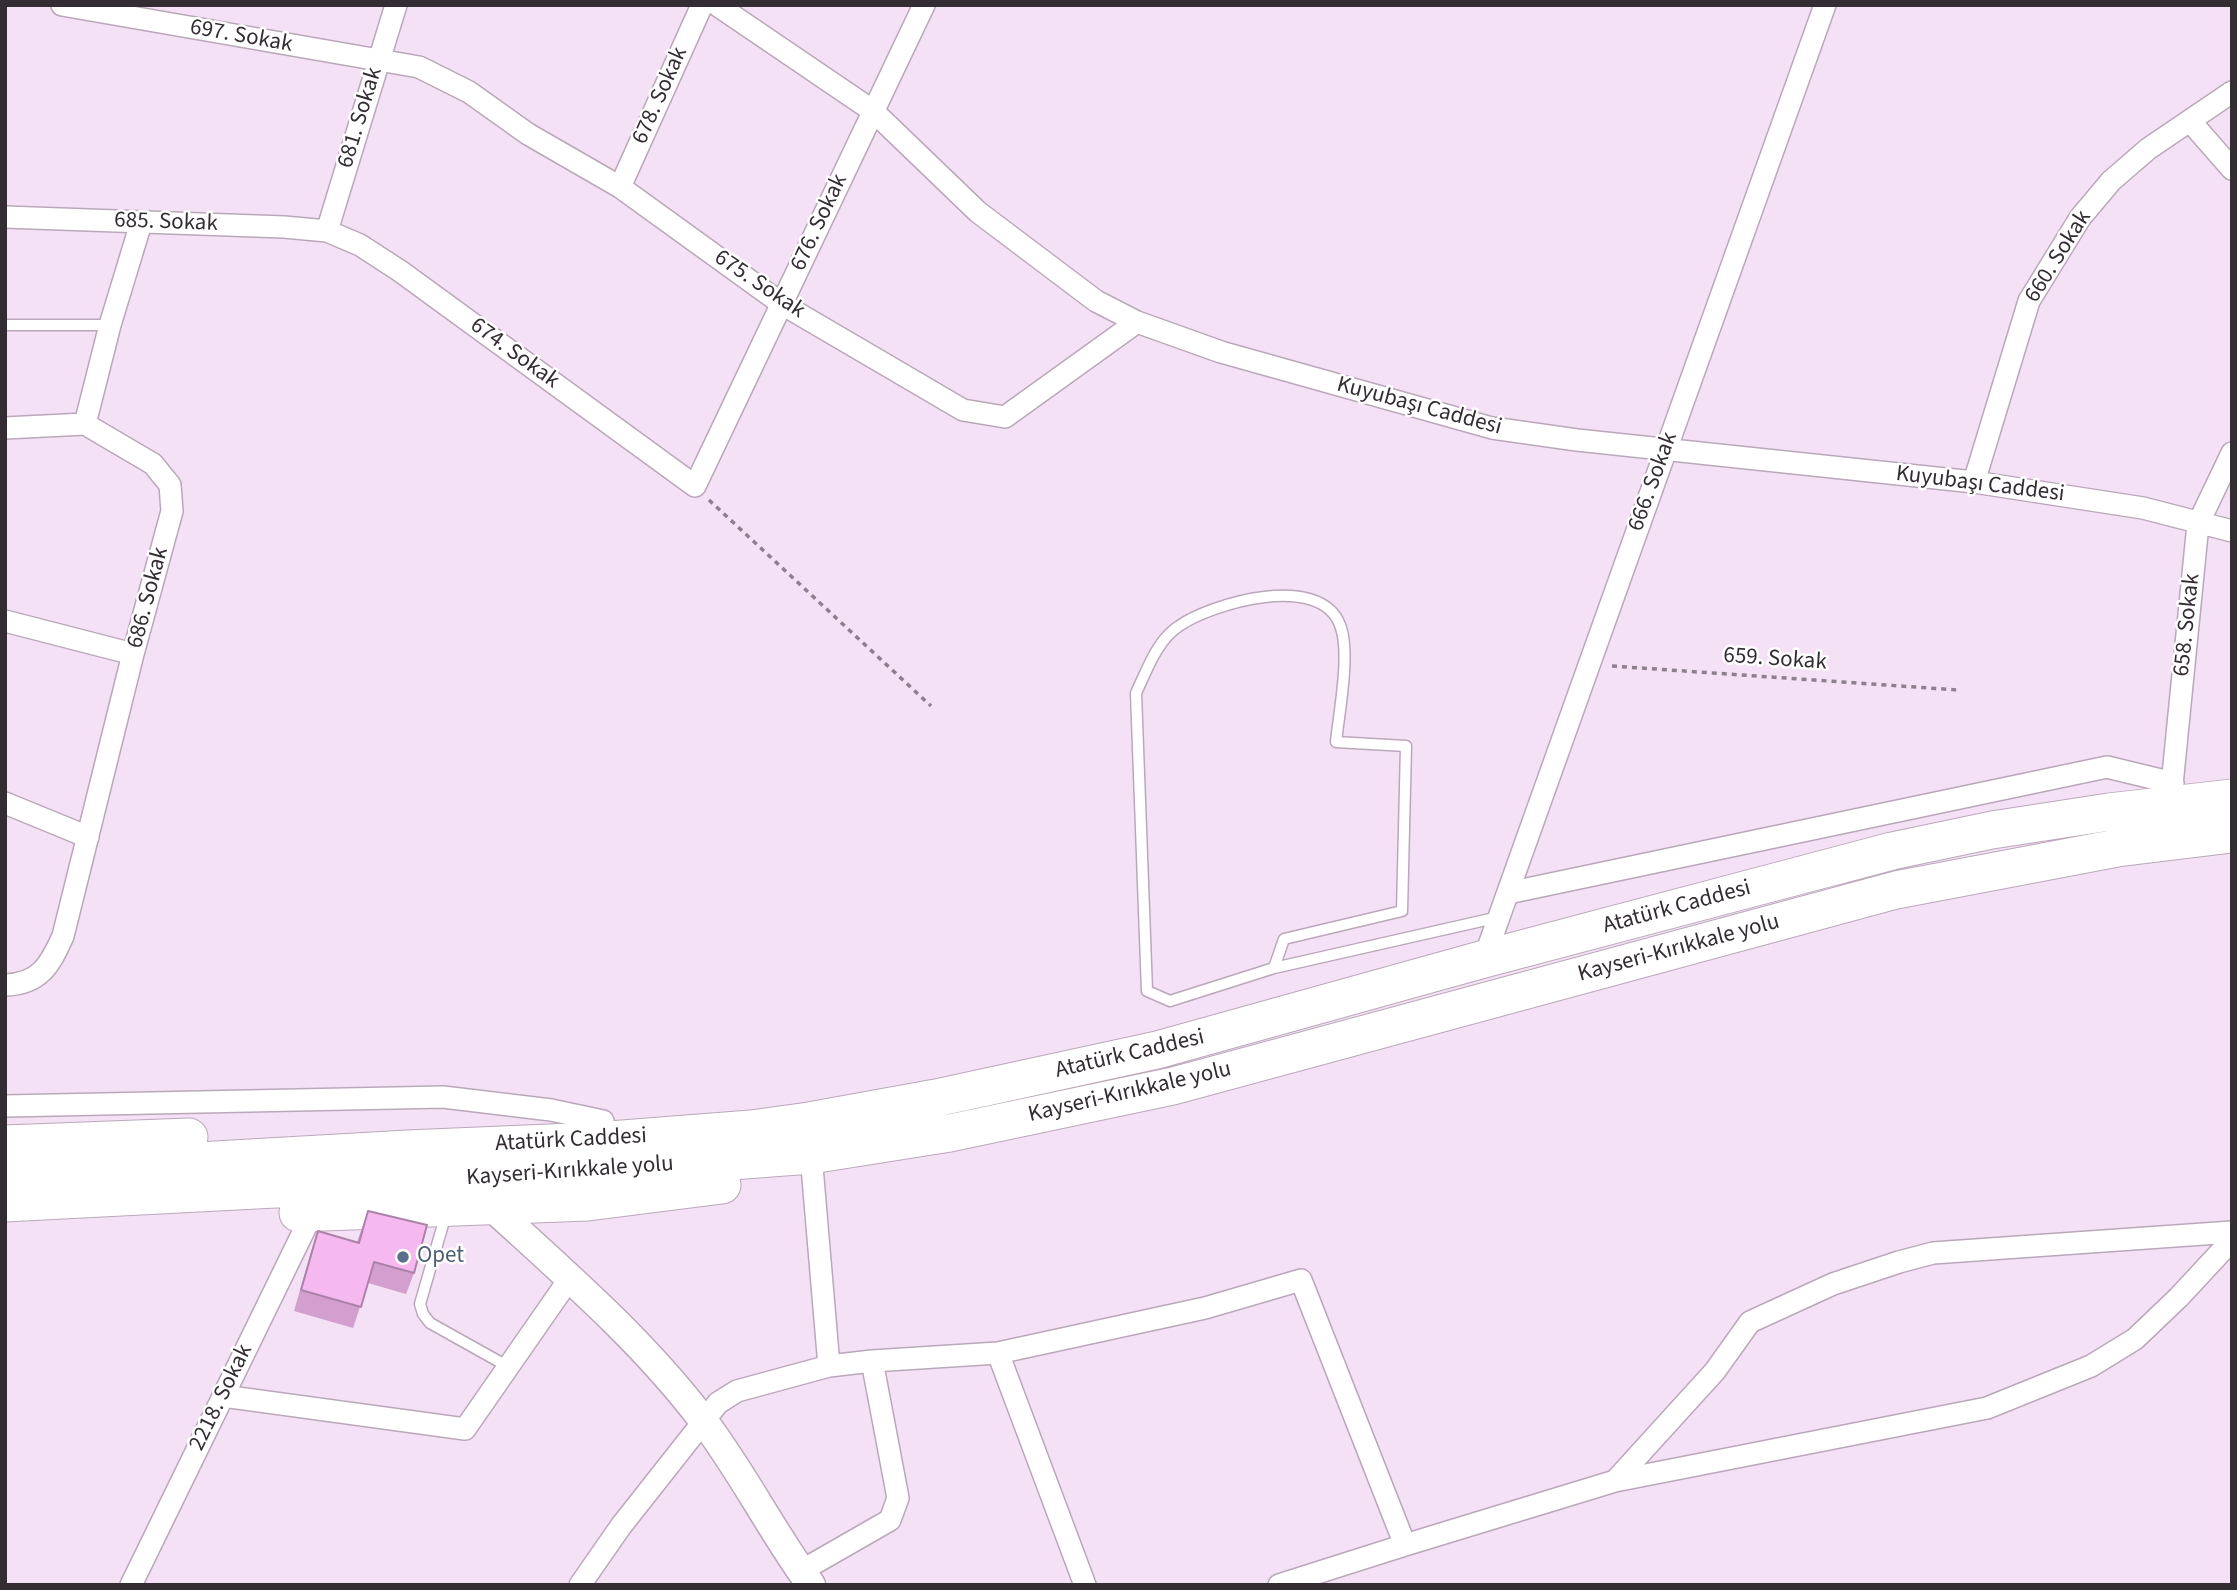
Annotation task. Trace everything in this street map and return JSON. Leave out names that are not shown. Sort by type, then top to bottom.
[{"type":"highway","name":"Atatürk Caddesi","points":[[5,1172],[597,1141],[751,1129],[810,1138],[936,1098],[1157,1050],[1484,959],[1892,851],[2171,793],[2232,798]]},
{"type":"highway","name":"Kayseri-Kırıkkale yolu","points":[[5,1203],[546,1175],[810,1138],[950,1133],[1173,1086],[1896,890],[2117,848],[2232,834]]},
{"type":"highway","points":[[5,1144],[751,1116],[810,1138],[766,1179],[588,1202],[5,1226]]},
{"type":"street","name":"697. Sokak","points":[[62,5],[379,61]]},
{"type":"street","name":"681. Sokak","points":[[327,232],[396,5]]},
{"type":"street","name":"678. Sokak","points":[[620,187],[702,5]]},
{"type":"street","name":"Kuyubaşı Caddesi","points":[[717,5],[873,111],[978,212],[1096,301],[1137,322],[1221,352],[1492,428],[1974,482],[2143,508],[2232,531]]},
{"type":"street","name":"676. Sokak","points":[[695,486],[924,5]]},
{"type":"street","name":"666. Sokak","points":[[1484,959],[1825,5]]},
{"type":"street","name":"675. Sokak","points":[[379,61],[419,67],[459,87],[528,134],[620,187],[782,304],[963,410],[1005,417],[1137,322]]},
{"type":"street","name":"660. Sokak","points":[[1974,482],[2029,301],[2080,218],[2111,181],[2148,149],[2232,92]]},
{"type":"street","points":[[2190,121],[2232,169]]},
{"type":"street","name":"685. Sokak","points":[[5,217],[284,227],[327,232]]},
{"type":"street","points":[[5,428],[85,425],[110,325],[141,223]]},
{"type":"street","name":"674. Sokak","points":[[327,232],[360,245],[400,271],[695,486]]},
{"type":"street","name":"686. Sokak","points":[[5,985],[34,979],[50,964],[63,936],[172,511],[170,485],[153,464],[85,425]]},
{"type":"street","name":"658. Sokak","points":[[2171,793],[2198,524],[2232,453]]},
{"type":"street","points":[[5,621],[134,654]]},
{"type":"street","points":[[1508,893],[2107,767],[2171,793]]},
{"type":"street","points":[[5,803],[88,837]]},
{"type":"street","points":[[5,1106],[443,1097],[551,1110],[603,1121]]},
{"type":"street","points":[[810,1138],[830,1366]]},
{"type":"street","points":[[492,1207],[570,1278],[662,1369],[704,1422],[806,1578],[890,1520],[898,1498],[872,1361]]},
{"type":"street","name":"2218. Sokak","points":[[131,1585],[313,1212]]},
{"type":"street","points":[[1615,1481],[1715,1371],[1750,1322],[1833,1284],[1933,1253],[2232,1232]]},
{"type":"street","points":[[1279,1585],[1615,1481],[1987,1408],[2091,1366],[2136,1339],[2232,1240]]},
{"type":"street","points":[[223,1396],[465,1429],[570,1278]]},
{"type":"street","points":[[580,1585],[621,1526],[718,1403],[737,1391],[830,1366],[998,1353],[1205,1308],[1301,1280],[1405,1545]]},
{"type":"street","points":[[998,1353],[1085,1585]]},
{"type":"lane","points":[[5,325],[110,325]]},
{"type":"lane","points":[[1274,968],[1284,939],[1402,911],[1406,746],[1336,742],[1344,644],[1340,624],[1332,611],[1317,601],[1255,596],[1208,610],[1177,627],[1153,656],[1136,693],[1147,991],[1170,1002],[1274,968],[1499,917]]},
{"type":"lane","points":[[448,1208],[420,1304],[423,1314],[430,1323],[507,1366]]},
{"type":"path","points":[[695,486],[930,706]]},
{"type":"path","name":"659. Sokak","points":[[1589,664],[1958,690]]},
{"type":"building","points":[[368,1211],[427,1225],[414,1273],[374,1262],[361,1307],[301,1290],[318,1231],[359,1243]]},
{"type":"place","name":"Opet","points":[[403,1257]]}]
